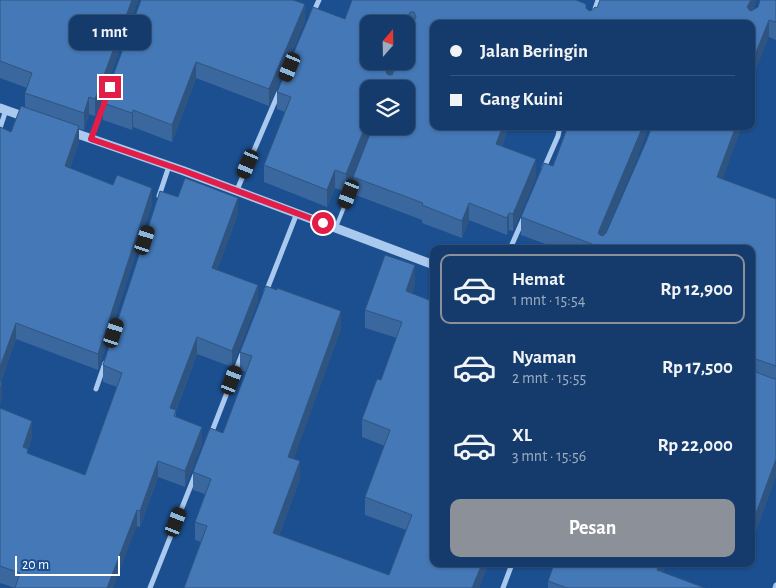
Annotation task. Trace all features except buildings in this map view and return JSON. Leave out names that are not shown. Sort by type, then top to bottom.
[{"type":"street","points":[[311,18],[318,0]]},
{"type":"street","points":[[591,20],[598,0]]},
{"type":"street","points":[[237,190],[280,89]]},
{"type":"street","points":[[91,139],[108,93]]},
{"type":"street","points":[[0,128],[3,109],[34,120]]},
{"type":"street","points":[[62,129],[237,190],[430,263]]},
{"type":"street","points":[[543,170],[559,130]]},
{"type":"street","points":[[157,203],[169,166]]},
{"type":"street","points":[[264,296],[297,213]]},
{"type":"street","points":[[512,245],[525,214]]},
{"type":"street","points":[[210,435],[243,352]]},
{"type":"street","points":[[96,389],[105,361]]},
{"type":"street","points":[[150,588],[196,472]]},
{"type":"street","points":[[503,588],[511,567]]},
{"type":"lane","points":[[336,228],[358,173]]},
{"type":"route","points":[[110,87],[91,139],[184,171],[323,223]]}]
